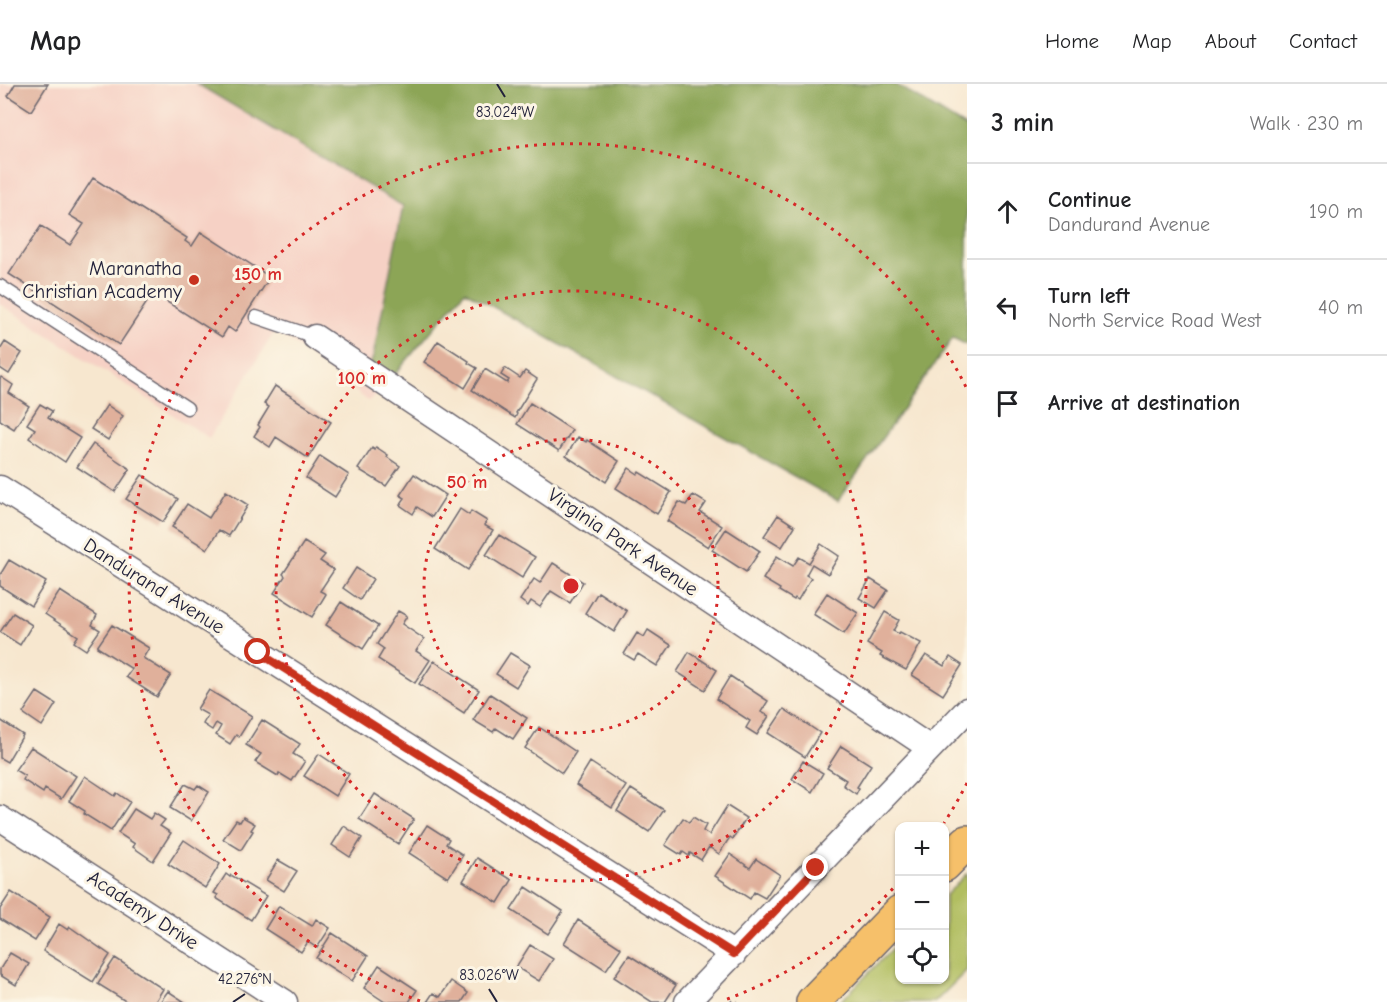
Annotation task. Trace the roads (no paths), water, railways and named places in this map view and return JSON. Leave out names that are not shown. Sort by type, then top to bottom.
[{"type":"highway","points":[[949,861],[967,842]]},
{"type":"highway","points":[[817,996],[895,917]]},
{"type":"street","name":"Virginia Park Avenue","points":[[315,337],[930,748]]},
{"type":"street","name":"Dandurand Avenue","points":[[0,488],[734,954]]},
{"type":"street","points":[[687,1002],[967,710]]},
{"type":"street","name":"Academy Drive","points":[[0,818],[285,1002]]},
{"type":"lane","points":[[0,286],[187,408]]},
{"type":"lane","points":[[256,317],[315,337]]},
{"type":"place","name":"Maranatha Christian Academy","points":[[194,280]]}]
